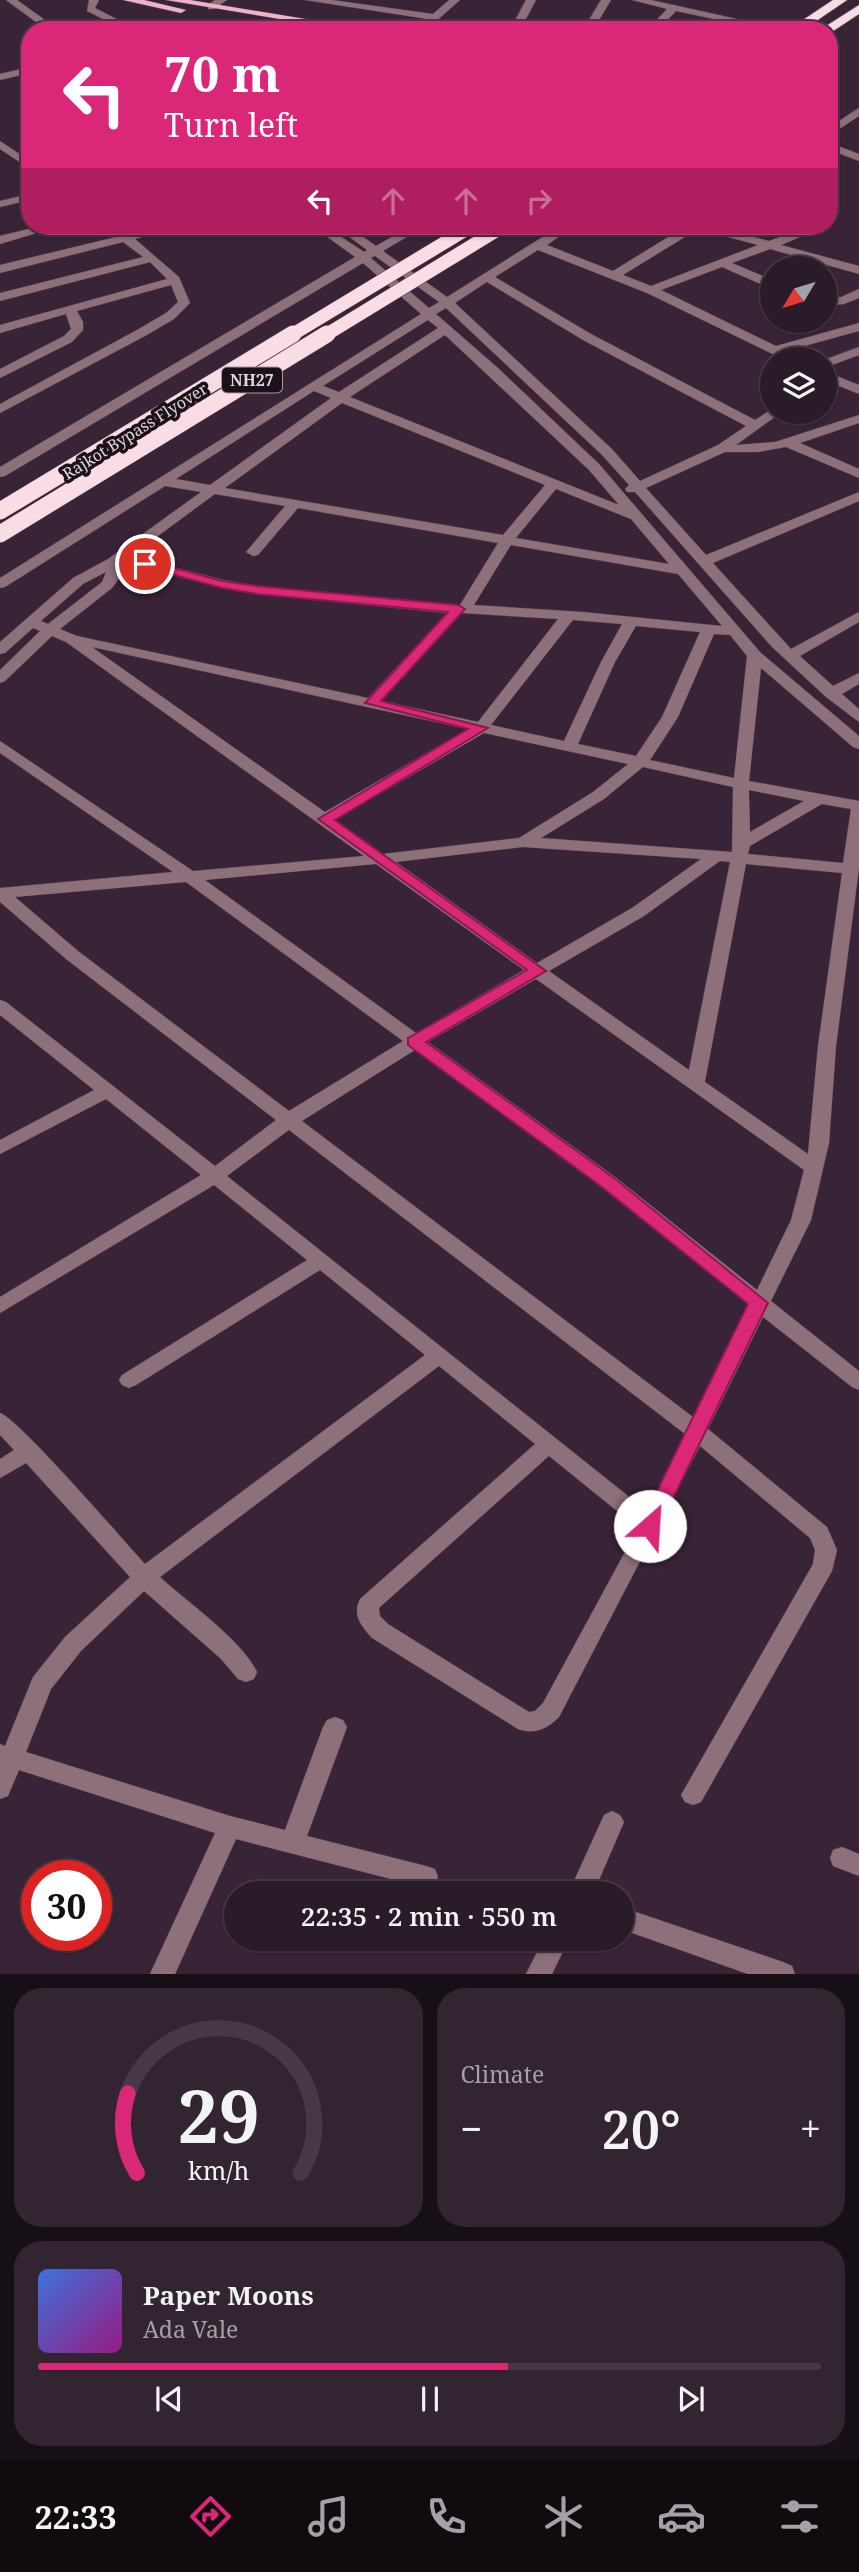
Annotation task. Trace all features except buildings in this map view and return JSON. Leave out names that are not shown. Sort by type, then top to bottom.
[{"type":"highway","points":[[808,21],[842,0]]},
{"type":"highway","points":[[838,22],[859,9]]},
{"type":"highway","name":"Rajkot Bypass Flyover","points":[[0,511],[457,235]]},
{"type":"highway","name":"Rajkot Bypass Flyover","points":[[0,534],[489,235]]},
{"type":"main road","points":[[128,0],[245,21]]},
{"type":"main road","points":[[171,0],[306,21]]},
{"type":"street","points":[[11,0],[41,21]]},
{"type":"street","points":[[94,0],[90,9],[115,21]]},
{"type":"street","points":[[211,7],[222,0]]},
{"type":"street","points":[[312,0],[435,17]]},
{"type":"street","points":[[406,13],[418,0]]},
{"type":"street","points":[[432,21],[455,0]]},
{"type":"street","points":[[520,21],[531,0]]},
{"type":"street","points":[[593,21],[606,0]]},
{"type":"street","points":[[637,0],[738,21]]},
{"type":"street","points":[[0,3],[25,21]]},
{"type":"street","points":[[661,21],[674,8]]},
{"type":"street","points":[[0,77],[21,75]]},
{"type":"street","points":[[838,126],[859,111]]},
{"type":"street","points":[[0,144],[21,159]]},
{"type":"street","points":[[838,149],[859,158]]},
{"type":"street","points":[[0,204],[21,199]]},
{"type":"street","points":[[0,240],[21,235]]},
{"type":"street","points":[[0,409],[170,316],[184,303],[184,294],[175,280],[121,235]]},
{"type":"street","points":[[0,269],[133,235]]},
{"type":"street","points":[[330,235],[364,258],[504,381],[620,496],[755,655],[809,704],[859,744]]},
{"type":"street","points":[[354,235],[447,302],[640,485],[790,656],[859,717]]},
{"type":"street","points":[[0,473],[276,307],[404,235]]},
{"type":"street","points":[[0,584],[553,235]]},
{"type":"street","points":[[615,275],[679,235]]},
{"type":"street","points":[[735,235],[859,270]]},
{"type":"street","points":[[651,290],[797,235]]},
{"type":"street","points":[[537,245],[651,290],[768,347]]},
{"type":"street","points":[[0,297],[152,258]]},
{"type":"street","points":[[724,264],[760,280]]},
{"type":"street","points":[[486,277],[587,337],[754,425]]},
{"type":"street","points":[[0,329],[175,280]]},
{"type":"street","points":[[837,301],[859,293]]},
{"type":"street","points":[[0,374],[68,339],[77,330],[77,322],[69,310]]},
{"type":"street","points":[[785,347],[859,327]]},
{"type":"street","points":[[0,650],[78,581],[116,559],[341,397],[445,329]]},
{"type":"street","points":[[837,360],[859,351]]},
{"type":"street","points":[[837,383],[859,390]]},
{"type":"street","points":[[312,386],[641,519]]},
{"type":"street","points":[[723,448],[756,450],[789,443],[859,419]]},
{"type":"street","points":[[620,496],[723,448],[760,421]]},
{"type":"street","points":[[789,443],[859,474]]},
{"type":"street","points":[[162,481],[681,570]]},
{"type":"street","points":[[372,703],[462,609],[506,541],[554,483]]},
{"type":"street","points":[[705,561],[859,496]]},
{"type":"street","points":[[253,552],[295,503]]},
{"type":"street","points":[[116,559],[246,588],[732,631]]},
{"type":"street","points":[[0,678],[50,630],[110,581],[116,559]]},
{"type":"street","points":[[325,819],[481,728],[569,615]]},
{"type":"street","points":[[790,656],[859,616]]},
{"type":"street","points":[[569,747],[608,662],[631,621]]},
{"type":"street","points":[[31,622],[71,639],[741,784],[859,806],[827,1046],[821,1143],[802,1220],[758,1303],[650,1526],[551,1710],[541,1720],[526,1722],[380,1631],[369,1620],[368,1605],[549,1444]]},
{"type":"street","points":[[523,842],[616,782],[640,762],[656,740],[709,628]]},
{"type":"street","points":[[71,639],[815,1169]]},
{"type":"street","points":[[696,1082],[739,852],[741,784],[755,655]]},
{"type":"street","points":[[831,694],[859,678]]},
{"type":"street","points":[[0,746],[188,876],[608,1182],[859,1382]]},
{"type":"street","points":[[0,1306],[213,1177],[289,1120],[414,1042],[638,912],[715,858],[739,852],[817,800]]},
{"type":"street","points":[[1,893],[381,859],[523,842],[657,850],[715,858]]},
{"type":"street","points":[[739,852],[850,869]]},
{"type":"street","points":[[1,893],[72,955],[696,1431],[795,1511],[818,1534],[827,1549],[824,1565],[693,1795]]},
{"type":"street","points":[[3,1013],[106,1091],[650,1526]]},
{"type":"street","points":[[0,1148],[106,1091]]},
{"type":"street","points":[[129,1380],[320,1261]]},
{"type":"street","points":[[0,1789],[7,1757],[41,1684],[57,1662],[144,1577],[438,1356]]},
{"type":"street","points":[[0,1421],[144,1577],[229,1652],[246,1672]]},
{"type":"street","points":[[0,1470],[29,1451]]},
{"type":"street","points":[[293,1842],[335,1727]]},
{"type":"street","points":[[7,1757],[230,1827],[426,1877]]},
{"type":"street","points":[[586,1881],[612,1822]]},
{"type":"street","points":[[162,1973],[230,1827]]},
{"type":"street","points":[[634,1922],[783,1973]]},
{"type":"street","points":[[538,1973],[550,1951]]},
{"type":"route","points":[[145,564],[257,590],[458,609],[372,703],[481,728],[325,819],[538,971],[414,1042],[608,1182],[758,1303],[650,1526]]}]
